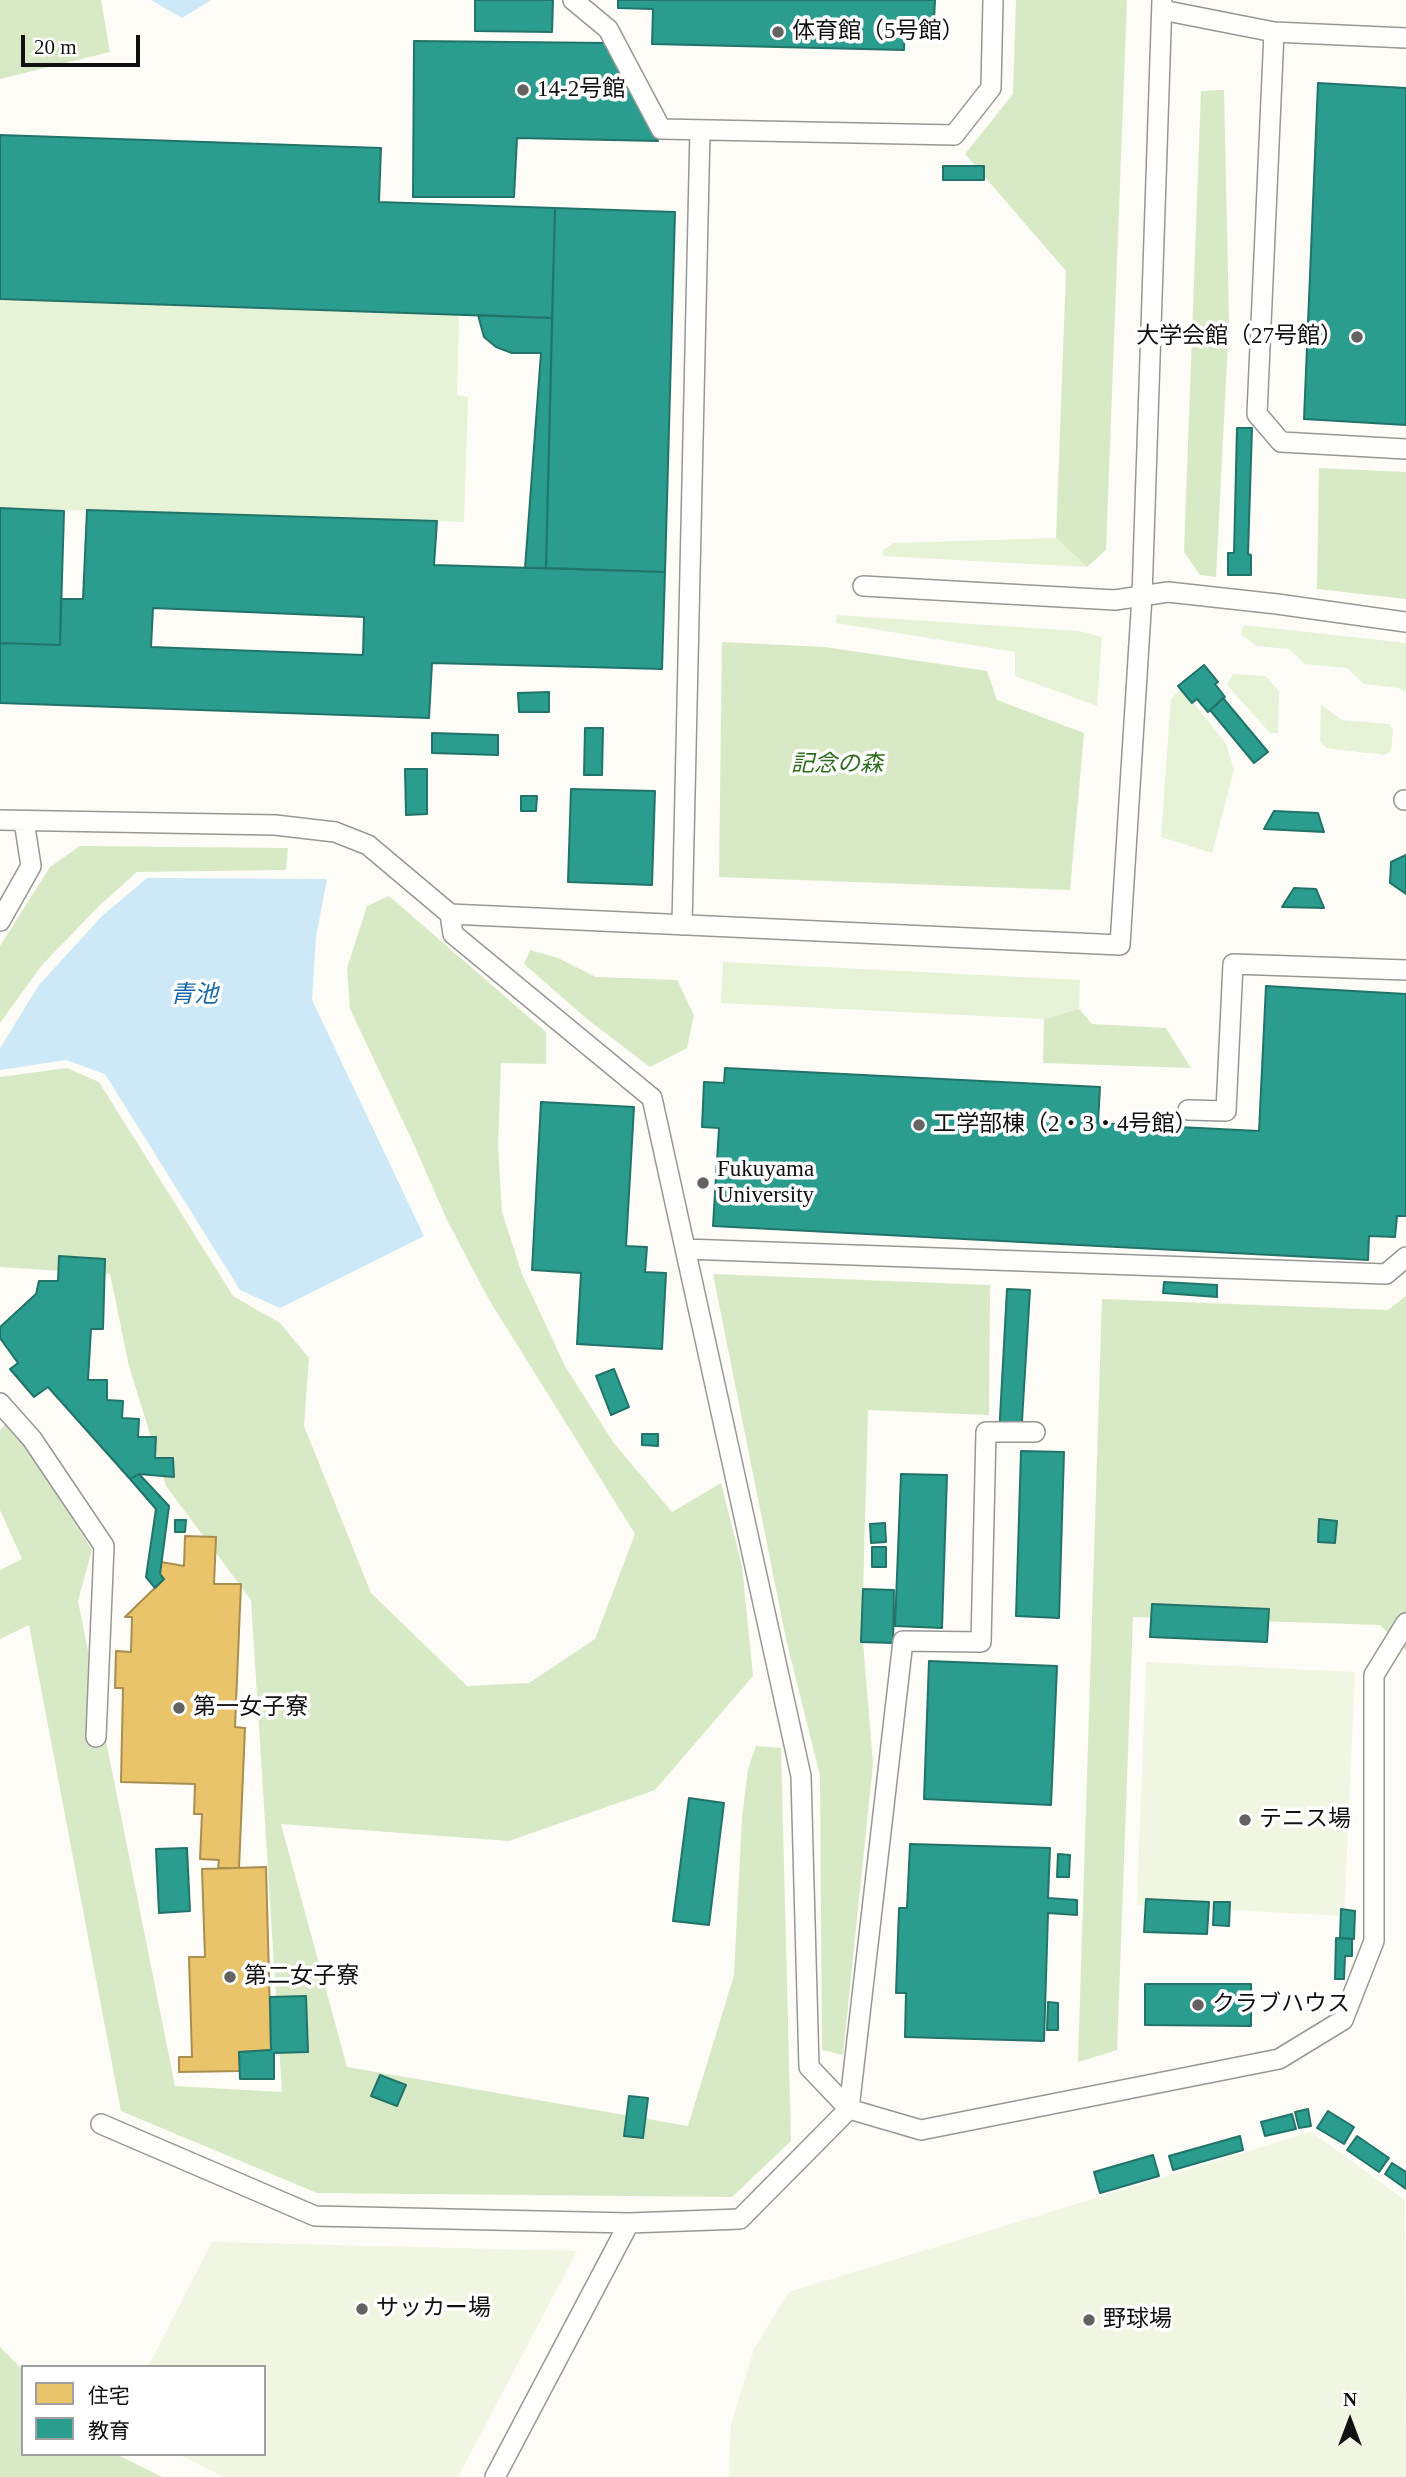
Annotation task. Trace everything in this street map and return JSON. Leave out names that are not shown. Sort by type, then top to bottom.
[{"type":"lane","points":[[573,0],[608,29],[661,129],[954,135],[992,88],[993,0]]},
{"type":"lane","points":[[0,820],[275,825],[335,832],[368,845],[450,914],[1120,944],[1142,596],[1162,5],[1274,32],[1406,38]]},
{"type":"lane","points":[[1274,32],[1257,414],[1282,442],[1406,449]]},
{"type":"lane","points":[[682,925],[700,130]]},
{"type":"lane","points":[[863,586],[1115,600],[1168,593],[1229,598],[1406,622]]},
{"type":"lane","points":[[0,921],[32,866],[24,821]]},
{"type":"lane","points":[[450,914],[453,934],[652,1098],[801,1776],[808,2067],[849,2109],[921,2130],[1279,2059],[1343,2020],[1374,1941],[1374,1675],[1406,1623]]},
{"type":"lane","points":[[1188,1110],[1226,1111],[1233,964],[1406,970]]},
{"type":"lane","points":[[685,1249],[1386,1274],[1406,1257]]},
{"type":"lane","points":[[0,1403],[32,1439],[104,1546],[96,1737]]},
{"type":"lane","points":[[101,2124],[315,2216],[629,2223],[740,2219],[849,2109],[903,1641],[981,1642],[986,1432],[1035,1432]]},
{"type":"lane","points":[[495,2477],[629,2223]]},
{"type":"green space","points":[[0,0],[101,0],[110,52],[0,79]]},
{"type":"green space","points":[[1016,0],[1127,0],[1106,550],[1087,567],[1056,538],[1066,271],[965,154],[1013,94]]},
{"type":"green space","points":[[1224,90],[1229,321],[1216,577],[1200,575],[1184,552],[1201,91]]},
{"type":"green space","points":[[0,299],[459,315],[457,395],[468,397],[464,522],[0,508]]},
{"type":"green space","points":[[1319,468],[1406,472],[1406,599],[1317,589]]},
{"type":"green space","points":[[1056,538],[1087,567],[883,556],[883,550],[894,543]]},
{"type":"green space","points":[[837,615],[1078,631],[1102,637],[1097,706],[1015,676],[1015,652],[836,623]]},
{"type":"green space","points":[[1243,625],[1406,643],[1406,692],[1399,688],[1364,684],[1347,668],[1305,664],[1289,649],[1256,646],[1241,634]]},
{"type":"green space","name":"記念の森","points":[[722,642],[825,647],[987,671],[997,700],[1084,733],[1070,890],[719,877]]},
{"type":"green space","points":[[1233,674],[1266,676],[1279,691],[1278,733],[1270,733],[1227,685]]},
{"type":"green space","points":[[1182,688],[1226,744],[1234,770],[1212,853],[1161,837],[1171,699]]},
{"type":"green space","points":[[1321,705],[1342,720],[1389,724],[1393,730],[1391,751],[1385,755],[1326,748],[1320,741]]},
{"type":"green space","points":[[80,846],[288,848],[286,870],[137,872],[98,907],[42,965],[0,1023],[0,946],[50,867]]},
{"type":"green space","points":[[389,896],[546,1032],[546,1064],[501,1063],[498,1146],[502,1212],[522,1274],[565,1366],[613,1442],[672,1512],[721,1483],[742,1566],[753,1676],[655,1790],[509,1841],[281,1824],[347,2067],[688,2126],[734,1975],[742,1818],[748,1769],[756,1746],[781,1748],[791,2141],[732,2197],[317,2193],[121,2111],[29,1625],[0,1639],[0,1570],[22,1559],[0,1510],[0,1431],[6,1422],[24,1443],[92,1550],[78,1601],[175,2086],[282,2092],[251,1600],[166,1486],[129,1366],[110,1274],[0,1267],[0,1077],[67,1068],[99,1082],[233,1296],[280,1323],[309,1358],[304,1426],[371,1593],[467,1686],[529,1683],[595,1639],[635,1534],[488,1298],[447,1220],[350,1009],[347,968],[367,906]]},
{"type":"green space","points":[[530,950],[558,958],[596,977],[677,980],[694,1015],[687,1048],[650,1067],[587,1019],[524,964]]},
{"type":"green space","points":[[723,962],[1080,980],[1079,1009],[1044,1019],[721,1003]]},
{"type":"green space","points":[[1079,1009],[1092,1024],[1166,1028],[1191,1068],[1043,1063],[1044,1019]]},
{"type":"green space","points":[[713,1274],[990,1285],[989,1415],[868,1410],[862,1630],[873,1764],[843,2055],[822,2050],[820,1776],[786,1639]]},
{"type":"green space","points":[[1406,1296],[1406,1651],[1380,1625],[1133,1617],[1117,2050],[1078,2062],[1102,1299],[1388,1310]]},
{"type":"green space","name":"テニス場","points":[[1146,1662],[1355,1672],[1344,1916],[1137,1905]]},
{"type":"green space","name":"野球場","points":[[1311,2132],[1405,2200],[1406,2477],[729,2477],[731,2425],[754,2349],[789,2292]]},
{"type":"green space","name":"サッカー場","points":[[212,2242],[577,2251],[458,2477],[223,2477],[182,2456],[266,2456],[266,2365],[149,2365]]},
{"type":"green space","points":[[0,2347],[21,2368],[21,2456],[120,2456],[162,2477],[0,2477]]},
{"type":"water","points":[[151,0],[211,0],[182,18]]},
{"type":"water","name":"青池","points":[[147,878],[327,879],[316,937],[312,1000],[424,1236],[280,1308],[240,1290],[105,1074],[66,1060],[0,1070],[0,1048],[39,985],[102,916]]},
{"type":"building: 住宅","name":"第一女子寮","points":[[185,1536],[216,1537],[214,1584],[241,1584],[235,1727],[245,1728],[239,1868],[218,1868],[219,1860],[200,1859],[202,1814],[194,1814],[195,1784],[121,1782],[123,1688],[115,1688],[116,1651],[131,1652],[132,1617],[125,1617],[164,1579],[160,1574],[161,1562],[184,1566]]},
{"type":"building: 住宅","name":"第二女子寮","points":[[266,1867],[271,2050],[239,2052],[240,2071],[179,2072],[179,2057],[192,2057],[189,1957],[205,1957],[202,1869]]},
{"type":"building: 教育","points":[[475,0],[553,0],[552,32],[475,31]]},
{"type":"building: 教育","name":"体育館（5号館）","points":[[618,0],[935,0],[934,20],[905,19],[904,50],[652,44],[653,9],[618,8]]},
{"type":"building: 教育","name":"14-2号館","points":[[414,41],[608,43],[658,141],[517,138],[514,197],[413,197]]},
{"type":"building: 教育","name":"大学会館（27号館）","points":[[1318,83],[1406,88],[1406,425],[1304,419]]},
{"type":"building: 教育","points":[[0,135],[381,148],[379,202],[555,208],[552,318],[0,299]]},
{"type":"building: 教育","points":[[943,166],[984,166],[984,180],[943,180]]},
{"type":"building: 教育","points":[[555,208],[675,212],[665,572],[546,568]]},
{"type":"building: 教育","points":[[478,315],[552,318],[546,568],[525,568],[541,353],[512,353],[496,347],[484,337]]},
{"type":"building: 教育","points":[[1237,428],[1252,428],[1248,554],[1251,555],[1251,575],[1228,575],[1228,553],[1234,553]]},
{"type":"building: 教育","points":[[0,508],[64,511],[60,645],[0,643]]},
{"type":"building: 教育","points":[[87,510],[437,521],[434,565],[665,572],[662,669],[432,663],[429,718],[0,703],[0,643],[60,645],[61,599],[83,599]],"holes":[[[153,608],[364,617],[363,655],[151,647]]]},
{"type":"building: 教育","points":[[1204,665],[1218,682],[1215,684],[1225,697],[1208,712],[1197,699],[1192,703],[1178,686]]},
{"type":"building: 教育","points":[[549,692],[549,712],[519,712],[518,693]]},
{"type":"building: 教育","points":[[1223,698],[1268,752],[1254,763],[1210,710]]},
{"type":"building: 教育","points":[[585,728],[603,728],[602,775],[584,775]]},
{"type":"building: 教育","points":[[432,733],[498,735],[498,755],[432,753]]},
{"type":"building: 教育","points":[[405,769],[427,769],[427,814],[406,815]]},
{"type":"building: 教育","points":[[571,789],[655,791],[652,885],[568,882]]},
{"type":"building: 教育","points":[[521,796],[537,796],[536,811],[521,811]]},
{"type":"building: 教育","points":[[1274,811],[1318,813],[1324,832],[1264,829]]},
{"type":"building: 教育","points":[[1406,855],[1406,894],[1390,883],[1391,862]]},
{"type":"building: 教育","points":[[1294,888],[1316,889],[1324,908],[1282,907]]},
{"type":"building: 教育","name":"工学部棟（2・3・4号館）","points":[[1266,986],[1406,994],[1406,1216],[1397,1216],[1395,1237],[1369,1236],[1368,1260],[713,1226],[719,1128],[702,1127],[704,1082],[724,1083],[725,1068],[1100,1087],[1098,1123],[1259,1131]]},
{"type":"building: 教育","points":[[541,1102],[634,1107],[626,1246],[647,1247],[645,1272],[666,1273],[662,1349],[577,1344],[581,1273],[532,1270]]},
{"type":"building: 教育","points":[[59,1256],[105,1259],[103,1329],[91,1329],[88,1380],[107,1380],[107,1400],[123,1401],[122,1418],[139,1419],[138,1437],[156,1437],[155,1458],[173,1458],[174,1477],[139,1474],[130,1479],[48,1387],[34,1397],[10,1369],[18,1363],[0,1338],[0,1327],[36,1294],[39,1281],[58,1281]]},
{"type":"building: 教育","points":[[1164,1282],[1217,1285],[1217,1297],[1163,1293]]},
{"type":"building: 教育","points":[[1007,1289],[1030,1290],[1021,1437],[999,1436]]},
{"type":"building: 教育","points":[[614,1369],[629,1407],[611,1415],[596,1376]]},
{"type":"building: 教育","points":[[642,1434],[658,1434],[658,1446],[642,1445]]},
{"type":"building: 教育","points":[[1021,1451],[1064,1452],[1059,1618],[1016,1616]]},
{"type":"building: 教育","points":[[139,1474],[169,1506],[160,1574],[164,1579],[155,1588],[146,1577],[156,1509],[130,1479]]},
{"type":"building: 教育","points":[[901,1474],[947,1475],[942,1628],[895,1626]]},
{"type":"building: 教育","points":[[1319,1519],[1337,1521],[1335,1543],[1318,1542]]},
{"type":"building: 教育","points":[[175,1520],[186,1520],[185,1532],[175,1532]]},
{"type":"building: 教育","points":[[885,1523],[886,1542],[871,1543],[870,1524]]},
{"type":"building: 教育","points":[[872,1547],[886,1547],[886,1567],[872,1567]]},
{"type":"building: 教育","points":[[863,1589],[894,1590],[893,1643],[861,1642]]},
{"type":"building: 教育","points":[[1152,1604],[1269,1609],[1267,1642],[1150,1637]]},
{"type":"building: 教育","points":[[929,1661],[1057,1666],[1051,1805],[924,1799]]},
{"type":"building: 教育","points":[[689,1798],[724,1803],[709,1925],[673,1921]]},
{"type":"building: 教育","points":[[910,1844],[1050,1848],[1048,1898],[1077,1900],[1077,1915],[1048,1913],[1044,2041],[905,2037],[906,1993],[896,1993],[899,1908],[907,1908]]},
{"type":"building: 教育","points":[[187,1848],[190,1911],[159,1913],[156,1849]]},
{"type":"building: 教育","points":[[1058,1854],[1070,1855],[1069,1877],[1057,1877]]},
{"type":"building: 教育","points":[[1146,1899],[1209,1902],[1207,1934],[1144,1932]]},
{"type":"building: 教育","points":[[1214,1902],[1230,1902],[1229,1926],[1213,1925]]},
{"type":"building: 教育","points":[[1341,1909],[1355,1911],[1354,1939],[1340,1938]]},
{"type":"building: 教育","points":[[1336,1938],[1352,1939],[1352,1956],[1345,1956],[1344,1979],[1335,1979]]},
{"type":"building: 教育","name":"クラブハウス","points":[[1145,1984],[1251,1984],[1251,2026],[1145,2025]]},
{"type":"building: 教育","points":[[306,1996],[308,2052],[274,2053],[274,2079],[240,2079],[239,2052],[271,2050],[270,1997]]},
{"type":"building: 教育","points":[[1048,2002],[1058,2003],[1058,2030],[1047,2030]]},
{"type":"building: 教育","points":[[380,2075],[406,2085],[397,2106],[371,2096]]},
{"type":"building: 教育","points":[[629,2096],[648,2098],[643,2138],[624,2136]]},
{"type":"building: 教育","points":[[1308,2109],[1311,2126],[1299,2128],[1295,2112]]},
{"type":"building: 教育","points":[[1328,2111],[1354,2127],[1344,2144],[1317,2128]]},
{"type":"building: 教育","points":[[1292,2114],[1296,2129],[1265,2136],[1261,2122]]},
{"type":"building: 教育","points":[[1240,2136],[1243,2150],[1173,2170],[1169,2156]]},
{"type":"building: 教育","points":[[1357,2136],[1389,2158],[1379,2172],[1347,2150]]},
{"type":"building: 教育","points":[[1153,2155],[1159,2176],[1100,2193],[1094,2172]]},
{"type":"building: 教育","points":[[1392,2163],[1406,2172],[1406,2189],[1385,2174]]},
{"type":"place","name":"体育館（5号館）","points":[[778,32]]},
{"type":"place","name":"14-2号館","points":[[523,90]]},
{"type":"place","name":"大学会館（27号館）","points":[[1357,337]]},
{"type":"place","name":"工学部棟（2・3・4号館）","points":[[919,1125]]},
{"type":"place","name":"Fukuyama University","points":[[703,1183]]},
{"type":"place","name":"第一女子寮","points":[[179,1708]]},
{"type":"place","name":"テニス場","points":[[1245,1820]]},
{"type":"place","name":"第二女子寮","points":[[230,1977]]},
{"type":"place","name":"クラブハウス","points":[[1198,2005]]},
{"type":"place","name":"サッカー場","points":[[362,2309]]},
{"type":"place","name":"野球場","points":[[1089,2320]]}]
